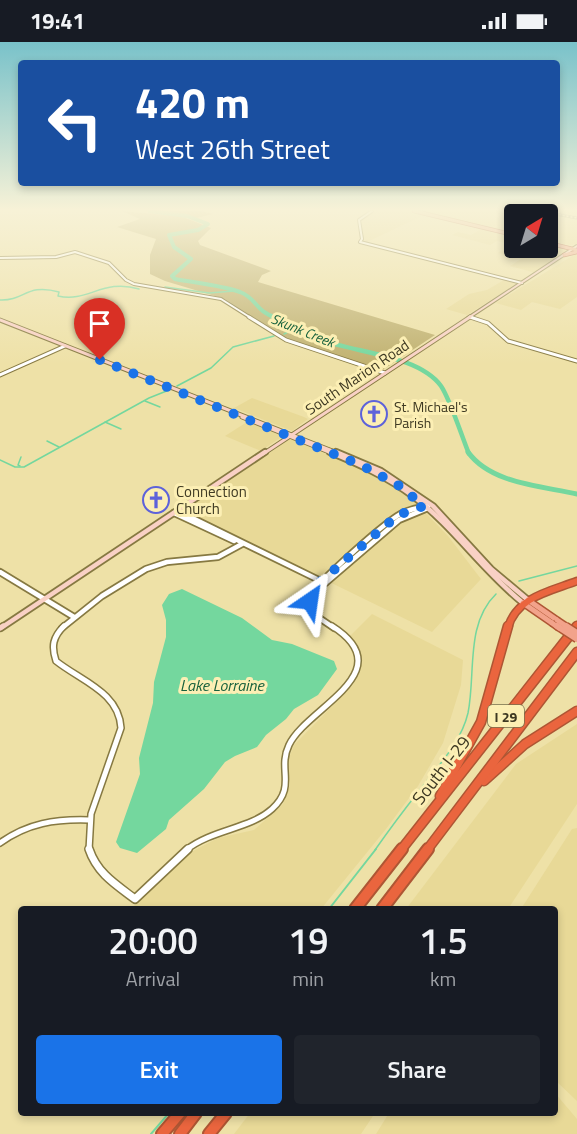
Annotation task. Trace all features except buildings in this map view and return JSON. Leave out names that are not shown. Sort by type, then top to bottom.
[{"type":"highway","points":[[436,806],[482,722],[508,623],[514,613],[526,602],[577,581]]},
{"type":"highway","name":"South I-29","points":[[357,906],[577,626]]},
{"type":"highway","name":"I 29","points":[[384,906],[577,652]]},
{"type":"highway","points":[[462,804],[525,744],[577,711]]},
{"type":"highway","points":[[162,1134],[177,1116]]},
{"type":"highway","points":[[180,1134],[194,1116]]},
{"type":"highway","points":[[210,1134],[224,1116]]},
{"type":"main road","name":"South Marion Road","points":[[0,628],[554,262]]},
{"type":"main road","points":[[0,320],[363,464],[400,482],[428,507],[485,571],[526,602],[577,633]]},
{"type":"main road","points":[[291,435],[323,450],[363,464],[428,507]]},
{"type":"main road","points":[[555,621],[577,639]]},
{"type":"street","points":[[103,262],[111,265],[125,279],[134,284],[225,301],[286,340],[385,373]]},
{"type":"street","points":[[439,262],[522,283]]},
{"type":"street","points":[[470,317],[488,323],[508,341],[577,361]]},
{"type":"street","points":[[0,375],[66,346]]},
{"type":"street","points":[[242,544],[225,556],[211,560],[168,561],[152,565],[74,617],[60,628],[55,636],[53,653],[56,661],[112,700],[122,720],[89,820],[89,851],[93,862],[135,899],[193,844],[215,833],[259,820],[283,796],[287,788],[284,759],[288,744],[347,687],[356,665],[354,649],[344,634],[309,611],[313,595],[322,584],[398,515],[428,507]]},
{"type":"street","points":[[176,512],[224,538],[242,544],[322,584]]},
{"type":"street","points":[[0,572],[74,617]]},
{"type":"street","points":[[0,843],[15,831],[35,822],[61,818],[89,820]]},
{"type":"shaded area","points":[[150,262],[246,262],[271,271],[262,275],[258,282],[435,335],[381,371],[287,339],[225,299],[165,281],[150,274]]},
{"type":"shaded area","points":[[516,262],[552,262],[536,273],[510,266]]},
{"type":"shaded area","points":[[562,262],[577,262],[577,297],[560,309],[532,302],[521,310],[496,303]]},
{"type":"shaded area","points":[[504,280],[518,283],[467,315],[446,309],[469,294],[487,290]]},
{"type":"shaded area","points":[[252,398],[308,419],[292,431],[234,408]]},
{"type":"shaded area","points":[[247,422],[283,436],[261,451],[225,436]]},
{"type":"shaded area","points":[[290,439],[367,471],[412,499],[448,536],[481,579],[432,632],[184,511]]},
{"type":"shaded area","points":[[372,614],[463,660],[461,685],[443,743],[418,786],[386,829],[323,906],[134,906],[189,853],[218,838],[254,830],[283,804],[290,785],[287,763],[294,745],[353,685],[359,674],[360,652],[350,636]]},
{"type":"shaded area","points":[[577,724],[577,804],[510,906],[408,906],[516,764]]},
{"type":"shaded area","points":[[577,828],[577,1101],[558,1083],[558,906],[523,906],[572,829]]},
{"type":"shaded area","points":[[558,1097],[577,1119],[577,1134],[376,1134],[387,1116],[558,1116]]},
{"type":"shaded area","points":[[248,1116],[373,1116],[361,1134],[234,1134]]},
{"type":"water","name":"Lake Lorraine","points":[[182,589],[242,618],[272,640],[292,644],[334,661],[337,669],[318,695],[294,709],[286,719],[266,735],[257,747],[225,762],[204,789],[169,820],[166,829],[137,853],[120,848],[116,842],[140,774],[139,758],[153,703],[154,682],[166,637],[166,620],[162,605],[169,594]]},
{"type":"waterway","name":"Skunk Creek","points":[[188,262],[172,276],[175,279],[240,292],[264,312],[277,318]]},
{"type":"waterway","points":[[0,300],[8,300],[39,290],[59,292],[58,296],[69,297],[115,286],[139,289]]},
{"type":"waterway","points":[[165,287],[209,293],[234,291]]},
{"type":"waterway","name":"Skunk Creek","points":[[272,317],[322,340],[402,361],[431,376],[444,392],[468,452]]},
{"type":"waterway","points":[[284,334],[298,327]]},
{"type":"waterway","points":[[177,386],[211,368],[233,347],[274,336]]},
{"type":"waterway","points":[[105,422],[149,398],[169,390]]},
{"type":"waterway","points":[[145,401],[160,407]]},
{"type":"waterway","points":[[0,460],[15,467],[24,467],[105,422]]},
{"type":"waterway","points":[[105,422],[121,429]]},
{"type":"waterway","points":[[47,441],[59,447]]},
{"type":"waterway","name":"Skunk Creek","points":[[468,452],[478,463],[503,477],[533,486],[577,494]]},
{"type":"waterway","points":[[20,466],[18,465],[21,457]]},
{"type":"waterway","points":[[519,581],[577,566]]},
{"type":"waterway","points":[[375,850],[448,754],[465,724],[476,635],[486,606],[496,594]]},
{"type":"waterway","points":[[331,906],[376,849]]},
{"type":"waterway","points":[[151,1134],[166,1116]]},
{"type":"place","name":"St. Michael's Parish","points":[[374,414]]},
{"type":"place","name":"Connection Church","points":[[156,500]]},
{"type":"route","points":[[100,360],[361,465],[398,485],[424,506],[395,517],[320,582],[322,586],[310,601]]}]
